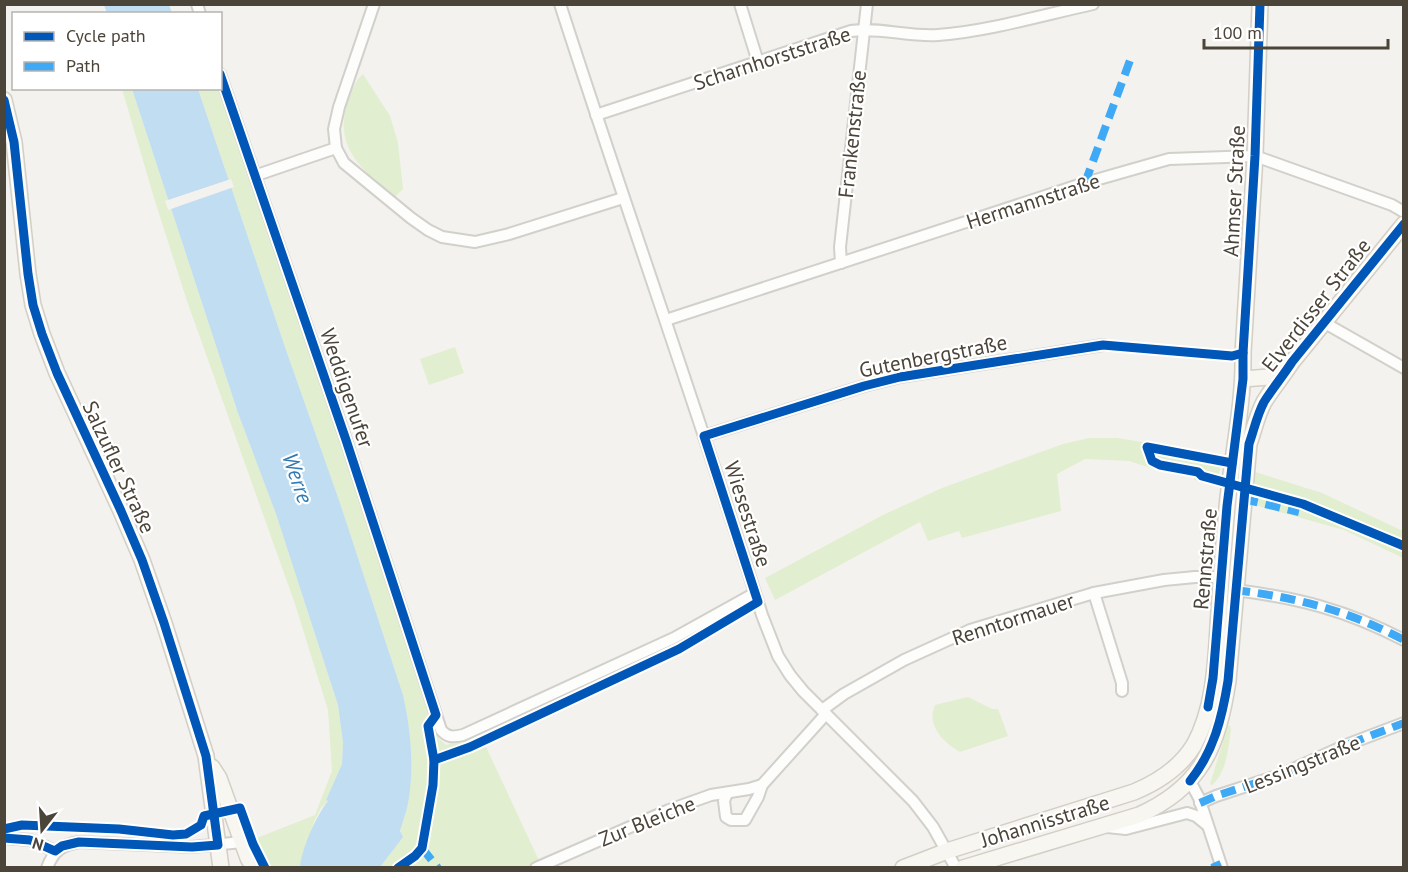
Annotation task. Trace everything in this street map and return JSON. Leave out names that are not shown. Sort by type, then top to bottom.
[{"type":"main road","name":"Ahmser Straße","points":[[1243,379],[1255,156],[1260,4]]},
{"type":"main road","name":"Salzufler Straße","points":[[4,100],[28,274],[42,334],[66,393],[142,560],[164,623],[206,756],[221,867]]},
{"type":"main road","name":"Elverdisser Straße","points":[[1249,444],[1262,405],[1292,362],[1404,224]]},
{"type":"main road","name":"Elverdisser Straße","points":[[1243,379],[1269,376],[1292,362]]},
{"type":"main road","points":[[1243,379],[1249,444]]},
{"type":"main road","name":"Rennstraße","points":[[1180,762],[1194,744],[1208,707],[1214,678],[1230,474],[1243,379]]},
{"type":"main road","name":"Rennstraße","points":[[1190,781],[1210,750],[1223,715],[1249,444]]},
{"type":"main road","name":"Salzufler Straße","points":[[206,756],[219,778],[242,842],[254,867]]},
{"type":"main road","points":[[1180,762],[1190,781]]},
{"type":"main road","name":"Johannisstraße","points":[[903,867],[1134,792],[1154,783],[1180,762]]},
{"type":"main road","name":"Johannisstraße","points":[[963,867],[1139,815],[1164,803],[1190,781]]},
{"type":"street","points":[[374,4],[339,107],[334,129],[336,148],[344,163],[411,218],[428,230],[459,241],[475,242],[489,240],[623,198]]},
{"type":"street","name":"Wiesestraße","points":[[560,4],[623,198],[666,320],[754,593],[778,656],[803,691],[914,801],[956,867]]},
{"type":"street","points":[[740,4],[758,62]]},
{"type":"street","name":"Frankenstraße","points":[[841,263],[840,247],[867,4]]},
{"type":"street","name":"Scharnhorststraße","points":[[596,115],[850,31],[864,29],[919,36],[964,32],[1094,4]]},
{"type":"street","name":"Weddigenufer","points":[[222,80],[441,730],[446,735],[453,737],[463,735],[674,638],[754,593]]},
{"type":"street","points":[[256,175],[336,148]]},
{"type":"street","name":"Hermannstraße","points":[[666,320],[1085,183],[1169,159],[1255,156],[1392,205],[1404,212]]},
{"type":"street","points":[[1323,322],[1404,368]]},
{"type":"street","name":"Gutenbergstraße","points":[[704,436],[852,389],[900,377],[1102,345]]},
{"type":"street","name":"Renntormauer","points":[[824,712],[844,693],[904,660],[970,630],[1094,593],[1164,580],[1221,577]]},
{"type":"street","points":[[1235,590],[1281,597],[1346,613],[1404,640]]},
{"type":"street","points":[[1094,593],[1122,683],[1122,691]]},
{"type":"street","name":"Zur Bleiche","points":[[727,793],[724,801],[726,818],[740,822],[748,816],[762,785],[824,712]]},
{"type":"street","name":"Lessingstraße","points":[[1200,803],[1281,776],[1339,748],[1404,723]]},
{"type":"street","points":[[1190,781],[1222,867]]},
{"type":"street","name":"Zur Bleiche","points":[[536,867],[669,810],[711,795],[762,785]]},
{"type":"street","name":"Johannisstraße","points":[[1101,827],[1126,829],[1187,813],[1196,816],[1207,825]]},
{"type":"street","points":[[4,838],[30,840],[55,851]]},
{"type":"street","points":[[47,867],[55,851],[62,846],[79,842],[192,847],[242,842]]},
{"type":"green space","points":[[363,74],[390,116],[398,143],[403,189],[395,197],[362,168],[348,145],[344,132],[348,101],[355,83]]},
{"type":"green space","points":[[122,90],[132,90],[238,413],[276,514],[338,705],[343,743],[342,764],[326,800],[328,801],[321,808],[314,822],[300,867],[270,867],[257,838],[315,815],[332,771],[328,710],[295,604],[187,301]]},
{"type":"green space","points":[[198,90],[221,90],[250,168],[439,739],[446,745],[481,736],[542,867],[380,867],[402,837],[400,826],[409,792],[410,744],[403,695],[340,503]]},
{"type":"green space","points":[[455,347],[464,373],[429,385],[420,359]]},
{"type":"green space","points":[[1089,438],[1117,438],[1224,455],[1216,484],[1194,480],[1194,476],[1154,469],[1129,461],[1085,459],[1057,474],[1061,511],[962,538],[959,531],[928,541],[920,522],[775,600],[765,578],[883,515],[942,488],[1063,444]]},
{"type":"green space","points":[[1255,472],[1322,493],[1403,531],[1403,558],[1344,530],[1255,505]]},
{"type":"green space","points":[[968,697],[992,709],[998,709],[1008,736],[960,752],[942,738],[934,726],[935,705]]},
{"type":"green space","points":[[1230,725],[1226,760],[1221,774],[1212,785],[1210,784]]},
{"type":"water","points":[[104,5],[169,5],[172,12],[107,12]]},
{"type":"water","name":"Werre","points":[[132,90],[198,90],[340,503],[403,695],[411,751],[411,780],[407,808],[400,831],[403,837],[380,867],[300,867],[310,832],[328,801],[326,800],[342,764],[343,743],[338,705],[276,514],[238,413]]},
{"type":"pier","points":[[231,179],[234,187],[168,210],[165,201]]},
{"type":"marked path","points":[[1085,183],[1132,55]]},
{"type":"marked path","points":[[1243,499],[1299,512]]},
{"type":"marked path","points":[[1235,590],[1301,601],[1322,607],[1362,621],[1404,640]]},
{"type":"marked path","points":[[1200,803],[1280,775],[1346,745],[1404,723]]},
{"type":"marked path","points":[[422,848],[438,868]]},
{"type":"marked path","points":[[1212,868],[1221,864]]},
{"type":"cycle path","points":[[1208,707],[1213,678],[1227,506],[1243,379],[1255,156],[1260,4]]},
{"type":"cycle path","points":[[222,80],[346,440],[436,715],[428,726],[434,760],[433,785],[422,848],[398,868]]},
{"type":"cycle path","points":[[4,100],[14,142],[33,305],[57,373],[142,560],[164,623],[206,756],[218,845],[192,847],[79,842],[62,846],[55,851],[30,840],[4,838]]},
{"type":"cycle path","points":[[1190,781],[1211,746],[1226,695],[1249,444],[1259,412],[1292,362],[1404,224]]},
{"type":"cycle path","points":[[434,760],[470,747],[679,649],[758,602],[704,436],[900,377],[1103,345],[1232,356],[1243,353]]},
{"type":"cycle path","points":[[1232,463],[1147,447],[1152,461],[1160,465],[1198,472],[1202,476],[1303,504],[1404,546]]},
{"type":"cycle path","points":[[4,829],[22,825],[186,834],[201,825],[204,816],[240,808],[253,844],[265,868]]}]
